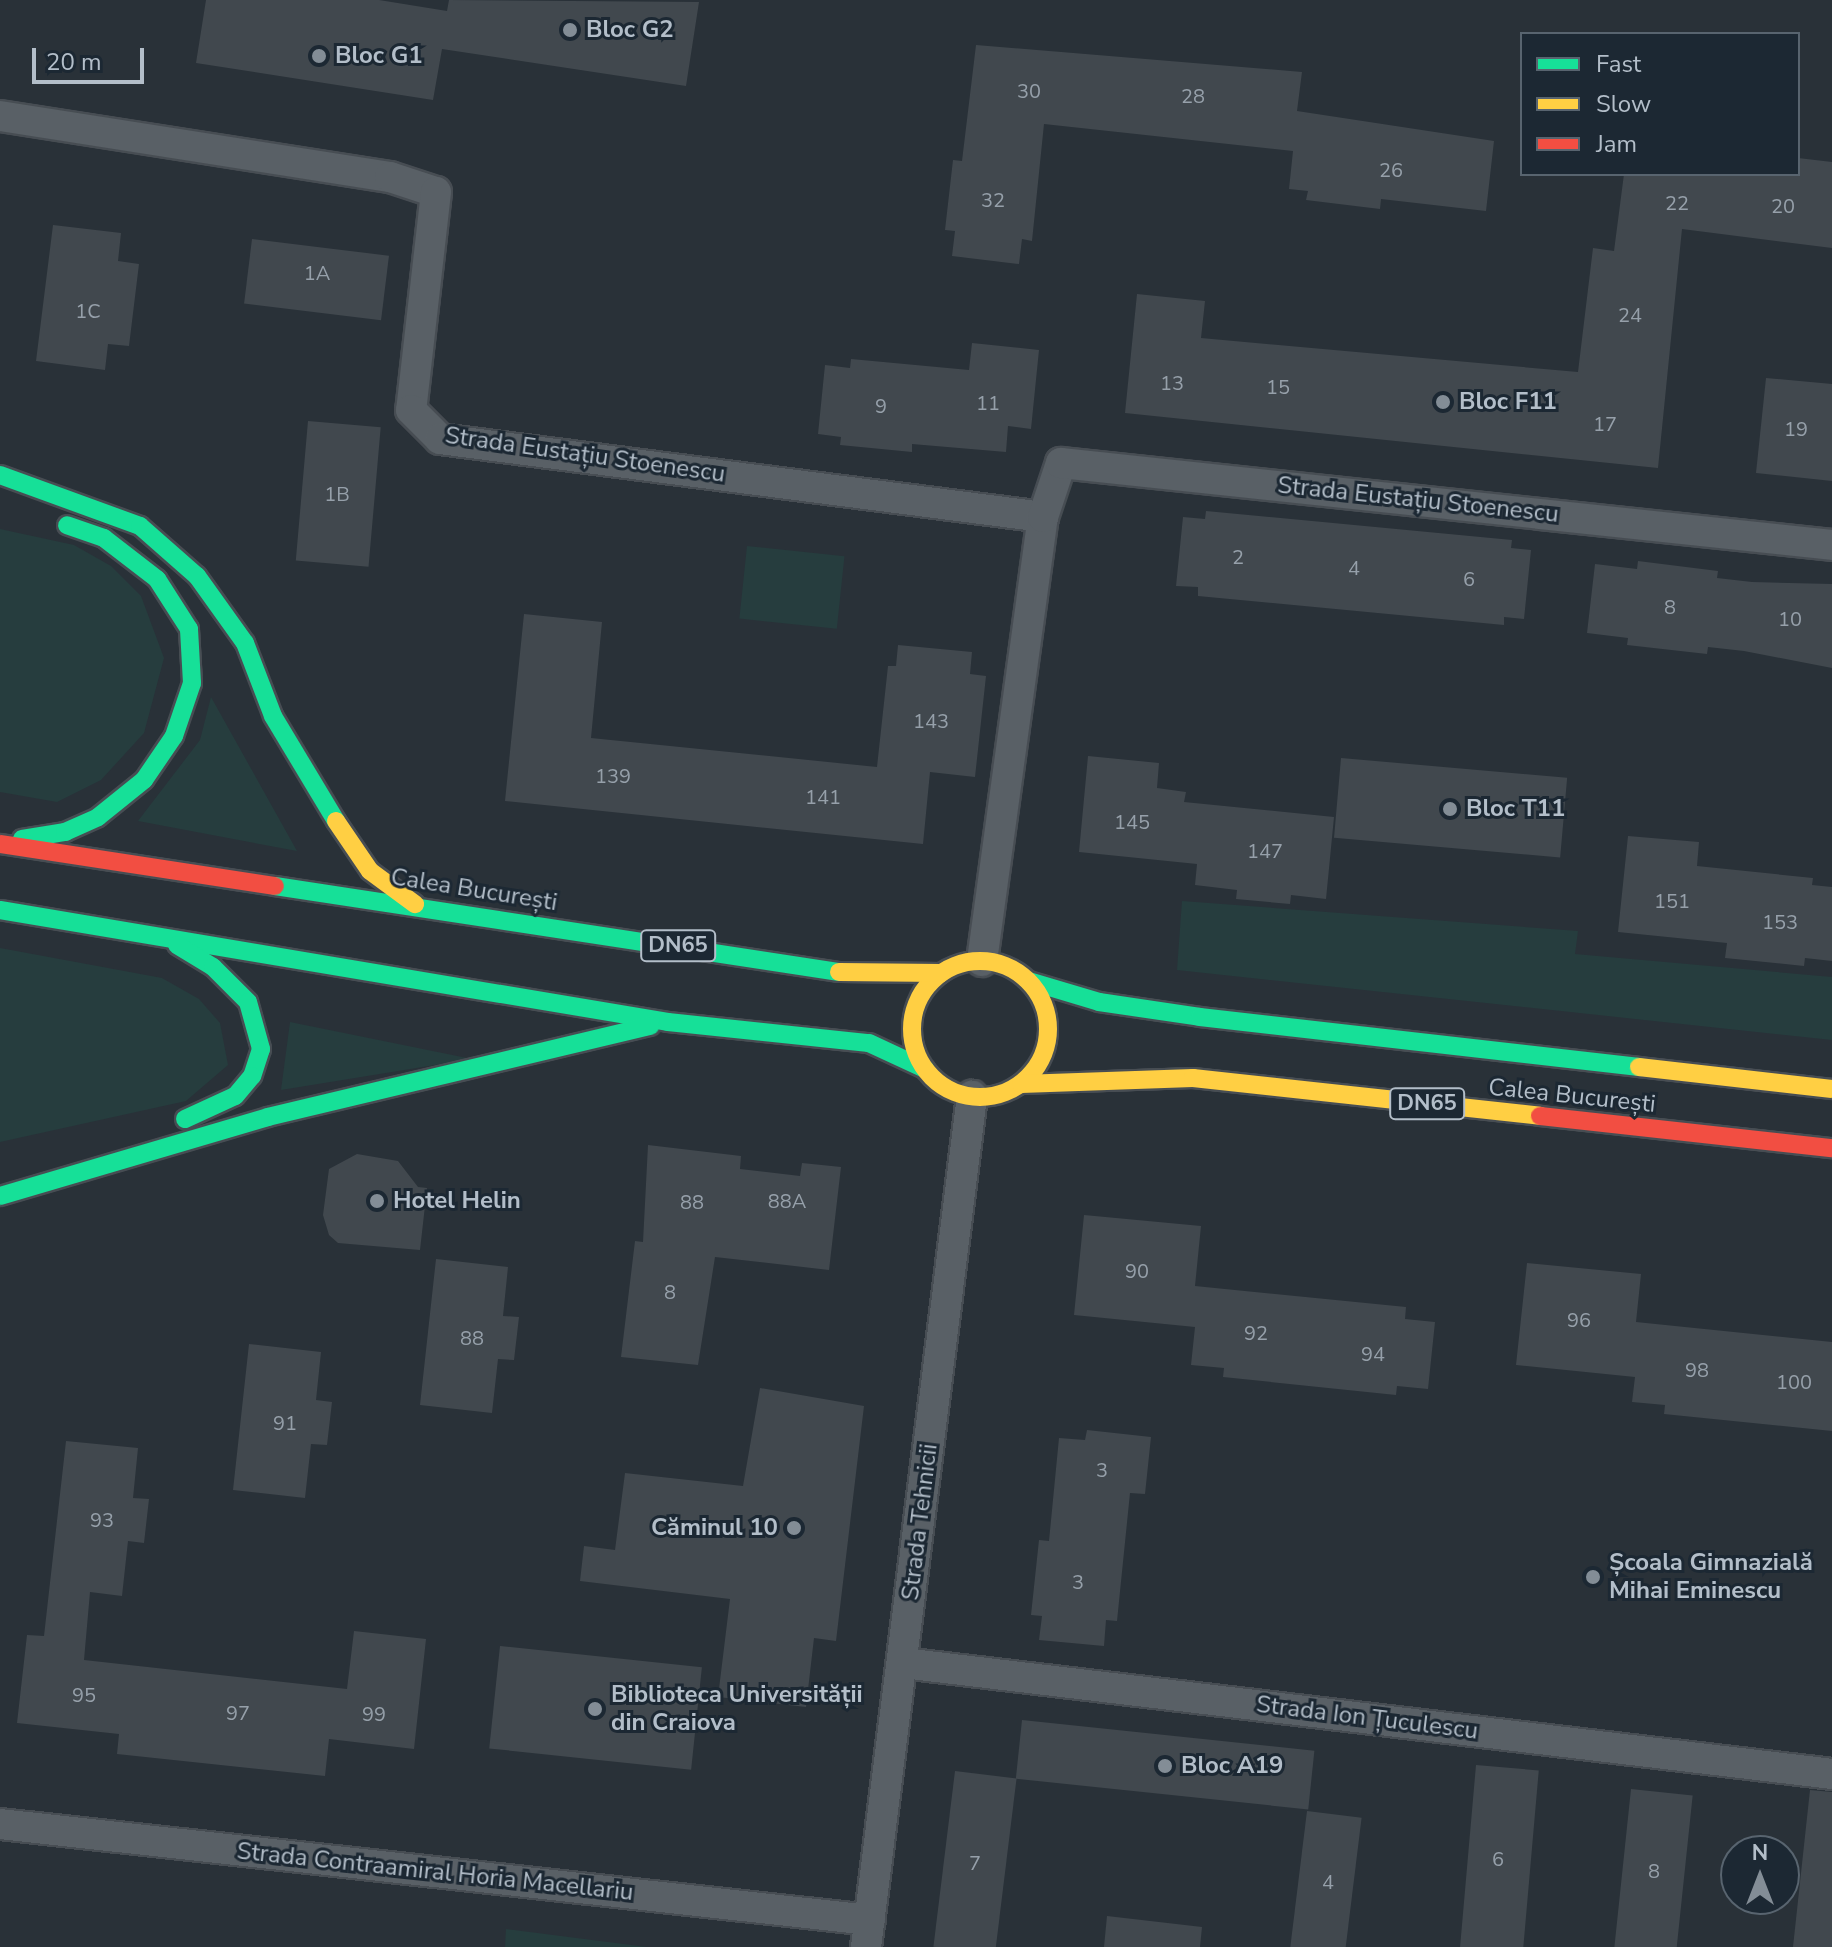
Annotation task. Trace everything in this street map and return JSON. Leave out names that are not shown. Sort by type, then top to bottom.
[{"type":"main road","points":[[0,475],[140,526],[197,576],[245,643],[273,716],[317,793],[370,871],[417,905]]},
{"type":"main road","points":[[0,843],[65,832],[117,803],[144,780],[174,736],[192,683],[189,629],[157,579],[104,538],[44,517]]},
{"type":"main road","name":"Calea București","points":[[0,843],[858,975],[941,973]]},
{"type":"main road","points":[[0,910],[668,1022],[869,1043],[925,1069],[946,1087],[972,1096],[1021,1084],[1042,1058],[1048,1025],[1029,981],[982,961],[941,973],[914,1011],[913,1042],[925,1069]]},
{"type":"main road","points":[[166,1124],[235,1096],[252,1076],[261,1049],[248,1002],[213,967],[169,939]]},
{"type":"main road","name":"Calea București","points":[[1029,981],[1099,1002],[1200,1017],[1832,1089]]},
{"type":"main road","points":[[0,1196],[268,1117],[448,1079],[668,1022]]},
{"type":"main road","name":"Calea București","points":[[1021,1084],[1104,1076],[1193,1078],[1832,1148]]},
{"type":"street","name":"Strada Eustațiu Stoenescu","points":[[0,116],[390,177],[436,192],[411,410],[440,439],[1043,517]]},
{"type":"street","name":"Strada Eustațiu Stoenescu","points":[[982,961],[1043,517],[1061,463],[1832,545]]},
{"type":"street","name":"Strada Tehnicii","points":[[868,1934],[972,1096]]},
{"type":"street","name":"Strada Ion Țuculescu","points":[[903,1663],[1832,1774]]},
{"type":"street","name":"Strada Contraamiral Horia Macellariu","points":[[0,1824],[868,1934]]},
{"type":"green space","points":[[0,529],[74,545],[111,566],[141,596],[164,658],[144,733],[101,780],[57,802],[0,792]]},
{"type":"green space","points":[[747,546],[844,556],[837,629],[739,619]]},
{"type":"green space","points":[[211,697],[297,851],[138,821],[200,740]]},
{"type":"green space","points":[[1182,901],[1578,931],[1575,954],[1832,977],[1832,1040],[1177,970]]},
{"type":"green space","points":[[0,948],[162,978],[199,999],[220,1023],[228,1065],[186,1101],[0,1142]]},
{"type":"green space","points":[[290,1022],[472,1059],[281,1090]]},
{"type":"green space","points":[[506,1929],[647,1947],[505,1947]]},
{"type":"building","points":[[206,0],[379,0],[447,11],[449,0],[699,2],[686,86],[442,49],[433,100],[196,63]]},
{"type":"building","points":[[976,45],[1302,72],[1297,111],[1494,141],[1486,211],[1381,199],[1380,209],[1306,200],[1308,191],[1289,189],[1293,151],[1044,124],[1032,241],[1022,239],[1019,264],[952,256],[955,231],[945,230],[953,160],[962,161]]},
{"type":"building","points":[[1800,158],[1832,162],[1832,248],[1682,229],[1658,468],[1125,413],[1137,294],[1205,301],[1201,338],[1578,372],[1593,248],[1614,251],[1624,176],[1800,176]]},
{"type":"building","points":[[53,225],[121,233],[118,261],[139,264],[129,346],[108,344],[105,370],[36,361]]},
{"type":"building","points":[[252,239],[389,256],[381,320],[244,304]]},
{"type":"building","points":[[972,343],[1039,350],[1031,429],[1008,426],[1006,452],[912,444],[912,452],[840,445],[841,437],[818,434],[825,365],[850,368],[851,359],[969,370]]},
{"type":"building","points":[[1766,378],[1832,384],[1832,481],[1756,473]]},
{"type":"building","points":[[308,421],[381,427],[369,567],[296,560]]},
{"type":"building","points":[[1206,511],[1512,540],[1511,548],[1531,550],[1524,619],[1504,617],[1504,625],[1198,596],[1198,587],[1176,586],[1183,517],[1205,519]]},
{"type":"building","points":[[1638,561],[1718,571],[1717,578],[1832,584],[1832,668],[1744,651],[1708,647],[1707,654],[1627,645],[1628,638],[1587,633],[1595,564],[1637,569]]},
{"type":"building","points":[[524,614],[602,622],[591,738],[877,767],[888,666],[896,666],[898,645],[972,652],[970,674],[986,676],[975,777],[930,772],[923,844],[505,801]]},
{"type":"building","points":[[1088,756],[1159,763],[1157,788],[1186,792],[1184,802],[1334,817],[1326,899],[1291,895],[1290,904],[1236,899],[1237,890],[1195,885],[1197,864],[1079,852]]},
{"type":"building","name":"Bloc T11","points":[[1341,758],[1567,778],[1560,857],[1334,838]]},
{"type":"building","points":[[1628,836],[1699,842],[1697,866],[1813,878],[1812,885],[1832,887],[1832,961],[1805,958],[1804,966],[1725,958],[1727,943],[1618,932]]},
{"type":"building","points":[[648,1145],[741,1156],[740,1169],[800,1176],[802,1163],[841,1167],[829,1270],[715,1257],[698,1365],[621,1357],[635,1241],[643,1242]]},
{"type":"building","name":"Hotel Helin","points":[[357,1154],[398,1161],[418,1187],[427,1188],[420,1250],[338,1243],[329,1235],[323,1215],[329,1169]]},
{"type":"building","points":[[1084,1215],[1201,1226],[1195,1286],[1406,1307],[1405,1319],[1435,1322],[1428,1389],[1397,1386],[1396,1395],[1223,1377],[1224,1368],[1191,1365],[1195,1327],[1074,1315]]},
{"type":"building","points":[[436,1259],[508,1267],[503,1316],[519,1317],[514,1360],[498,1359],[492,1413],[420,1405]]},
{"type":"building","points":[[1527,1263],[1641,1274],[1636,1322],[1832,1342],[1832,1431],[1664,1414],[1665,1405],[1632,1402],[1635,1377],[1516,1365]]},
{"type":"building","points":[[249,1344],[321,1352],[316,1400],[332,1402],[327,1445],[311,1444],[305,1498],[233,1490]]},
{"type":"building","name":"Căminul 10","points":[[760,1388],[864,1406],[836,1641],[814,1638],[806,1707],[718,1697],[730,1599],[580,1581],[584,1546],[615,1550],[625,1473],[743,1486]]},
{"type":"building","points":[[1087,1430],[1151,1437],[1145,1494],[1130,1493],[1117,1621],[1106,1620],[1104,1646],[1039,1640],[1042,1616],[1031,1615],[1039,1540],[1049,1541],[1059,1438],[1085,1440]]},
{"type":"building","points":[[66,1441],[138,1448],[133,1498],[149,1499],[144,1543],[128,1541],[122,1596],[90,1592],[84,1660],[347,1689],[354,1631],[426,1639],[414,1749],[329,1739],[325,1776],[117,1754],[119,1734],[17,1723],[27,1635],[44,1636]]},
{"type":"building","name":"Biblioteca Universității din Craiova","points":[[500,1646],[702,1667],[691,1770],[489,1748]]},
{"type":"building","name":"Bloc A19","points":[[1022,1720],[1314,1751],[1308,1809],[1016,1779]]},
{"type":"building","points":[[1476,1765],[1539,1770],[1523,1947],[1460,1947]]},
{"type":"building","points":[[955,1771],[1017,1779],[996,1947],[933,1947]]},
{"type":"building","points":[[1631,1789],[1693,1795],[1677,1947],[1614,1947]]},
{"type":"building","points":[[1810,1790],[1832,1792],[1832,1947],[1793,1947],[1796,1915],[1800,1915],[1800,1882]]},
{"type":"building","points":[[1307,1811],[1362,1818],[1346,1947],[1290,1947]]},
{"type":"building","points":[[1107,1916],[1202,1927],[1200,1947],[1104,1947]]},
{"type":"traffic: fast","points":[[0,475],[140,526],[197,576],[245,643],[273,716],[336,821]]},
{"type":"traffic: fast","points":[[22,839],[65,832],[98,817],[144,780],[174,736],[192,683],[189,629],[157,579],[104,538],[67,525]]},
{"type":"traffic: fast","points":[[275,886],[839,972]]},
{"type":"traffic: fast","points":[[0,910],[668,1022],[869,1043],[925,1069]]},
{"type":"traffic: fast","points":[[177,945],[213,967],[248,1002],[261,1049],[252,1076],[235,1096],[185,1119]]},
{"type":"traffic: fast","points":[[1029,981],[1099,1002],[1200,1017],[1639,1067]]},
{"type":"traffic: fast","points":[[0,1196],[268,1117],[650,1026]]},
{"type":"traffic: slow","points":[[336,821],[370,871],[415,904]]},
{"type":"traffic: slow","points":[[980,961],[1006,966],[1028,981],[1043,1003],[1048,1029],[1043,1055],[1028,1077],[1006,1092],[980,1097],[954,1092],[932,1077],[917,1055],[912,1029],[917,1003],[932,981],[954,966],[980,961]]},
{"type":"traffic: slow","points":[[839,972],[941,973]]},
{"type":"traffic: slow","points":[[1639,1067],[1832,1089]]},
{"type":"traffic: slow","points":[[1021,1084],[1193,1078],[1540,1116]]},
{"type":"traffic: jam","points":[[0,844],[275,886]]},
{"type":"traffic: jam","points":[[1540,1116],[1832,1148]]},
{"type":"place","name":"Bloc G2","points":[[570,30]]},
{"type":"place","name":"Bloc G1","points":[[319,56]]},
{"type":"place","name":"Bloc F11","points":[[1443,402]]},
{"type":"place","name":"Bloc T11","points":[[1450,809]]},
{"type":"place","name":"Hotel Helin","points":[[377,1201]]},
{"type":"place","name":"Căminul 10","points":[[794,1528]]},
{"type":"place","name":"Școala Gimnazială Mihai Eminescu","points":[[1593,1577]]},
{"type":"place","name":"Biblioteca Universității din Craiova","points":[[595,1709]]},
{"type":"place","name":"Bloc A19","points":[[1165,1766]]}]
